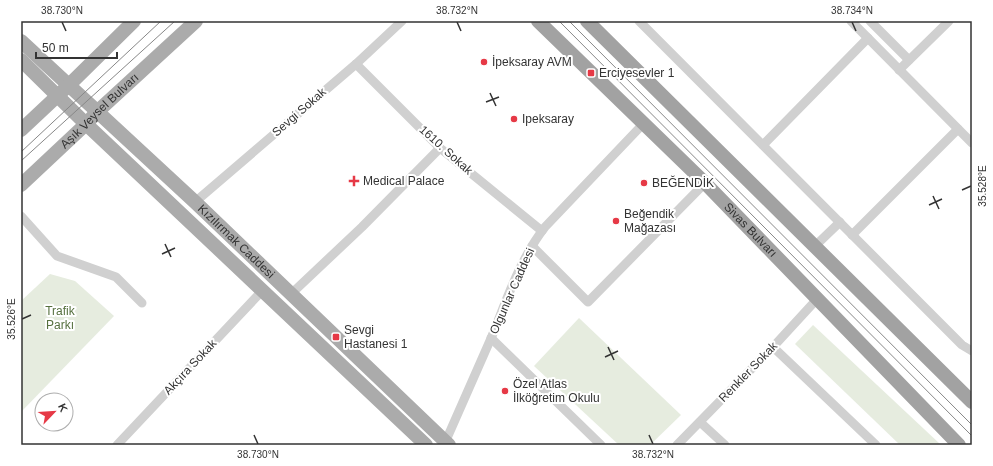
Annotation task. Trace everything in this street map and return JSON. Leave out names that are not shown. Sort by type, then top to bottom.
[{"type":"highway","name":"Sivas Bulvarı","points":[[538,21],[705,183],[959,445]]},
{"type":"highway","points":[[587,21],[972,402]]},
{"type":"highway","points":[[957,388],[972,388]]},
{"type":"main road","points":[[21,130],[134,21]]},
{"type":"main road","name":"Aşık Veysel Bulvarı","points":[[21,185],[98,111],[196,21]]},
{"type":"main road","name":"Kızılırmak Caddesi","points":[[21,40],[195,202],[446,444]]},
{"type":"main road","name":"Kızılırmak Caddesi","points":[[21,60],[86,124],[426,445]]},
{"type":"street","points":[[639,21],[962,345],[972,351]]},
{"type":"street","points":[[870,21],[909,60]]},
{"type":"street","points":[[899,70],[949,21]]},
{"type":"street","name":"Sevgi Sokak","points":[[195,202],[356,64],[400,22]]},
{"type":"street","points":[[853,22],[972,143]]},
{"type":"street","points":[[763,145],[868,38]]},
{"type":"street","name":"1610. Sokak","points":[[356,64],[440,148],[542,231]]},
{"type":"street","name":"Olgunlar Caddesi","points":[[446,444],[518,271],[532,246],[542,231],[644,123]]},
{"type":"street","points":[[852,234],[958,129]]},
{"type":"street","points":[[291,294],[362,227],[440,148]]},
{"type":"street","points":[[532,246],[588,302],[705,183]]},
{"type":"street","points":[[21,216],[57,256],[116,276],[142,303]]},
{"type":"street","points":[[814,247],[840,222]]},
{"type":"street","name":"Akçıra Sokak","points":[[117,445],[262,290]]},
{"type":"street","name":"Renkler Sokak","points":[[677,445],[773,347],[818,298]]},
{"type":"street","points":[[491,338],[601,445]]},
{"type":"street","points":[[773,347],[876,445]]},
{"type":"street","points":[[700,422],[725,445]]},
{"type":"green space","name":"Trafik Parkı","points":[[50,274],[75,281],[114,316],[40,392],[34,392],[34,399],[21,412],[21,301]]},
{"type":"green space","points":[[579,318],[681,415],[650,445],[619,445],[534,366]]},
{"type":"green space","points":[[813,325],[941,445],[900,445],[795,344]]},
{"type":"tram line","points":[[21,152],[161,21]]},
{"type":"tram line","points":[[21,161],[175,21]]},
{"type":"tram line","points":[[559,21],[972,436]]},
{"type":"tram line","points":[[569,21],[972,425]]},
{"type":"place","name":"İpeksaray AVM","points":[[484,62]]},
{"type":"place","name":"Erciyesevler 1","points":[[591,73]]},
{"type":"place","name":"Ipeksaray","points":[[514,119]]},
{"type":"place","name":"Medical Palace","points":[[354,181]]},
{"type":"place","name":"BEĞENDİK","points":[[644,183]]},
{"type":"place","name":"Beğendik Mağazası","points":[[616,221]]},
{"type":"place","name":"Sevgi Hastanesi 1","points":[[336,337]]},
{"type":"place","name":"Özel Atlas İlköğretim Okulu","points":[[505,391]]}]
